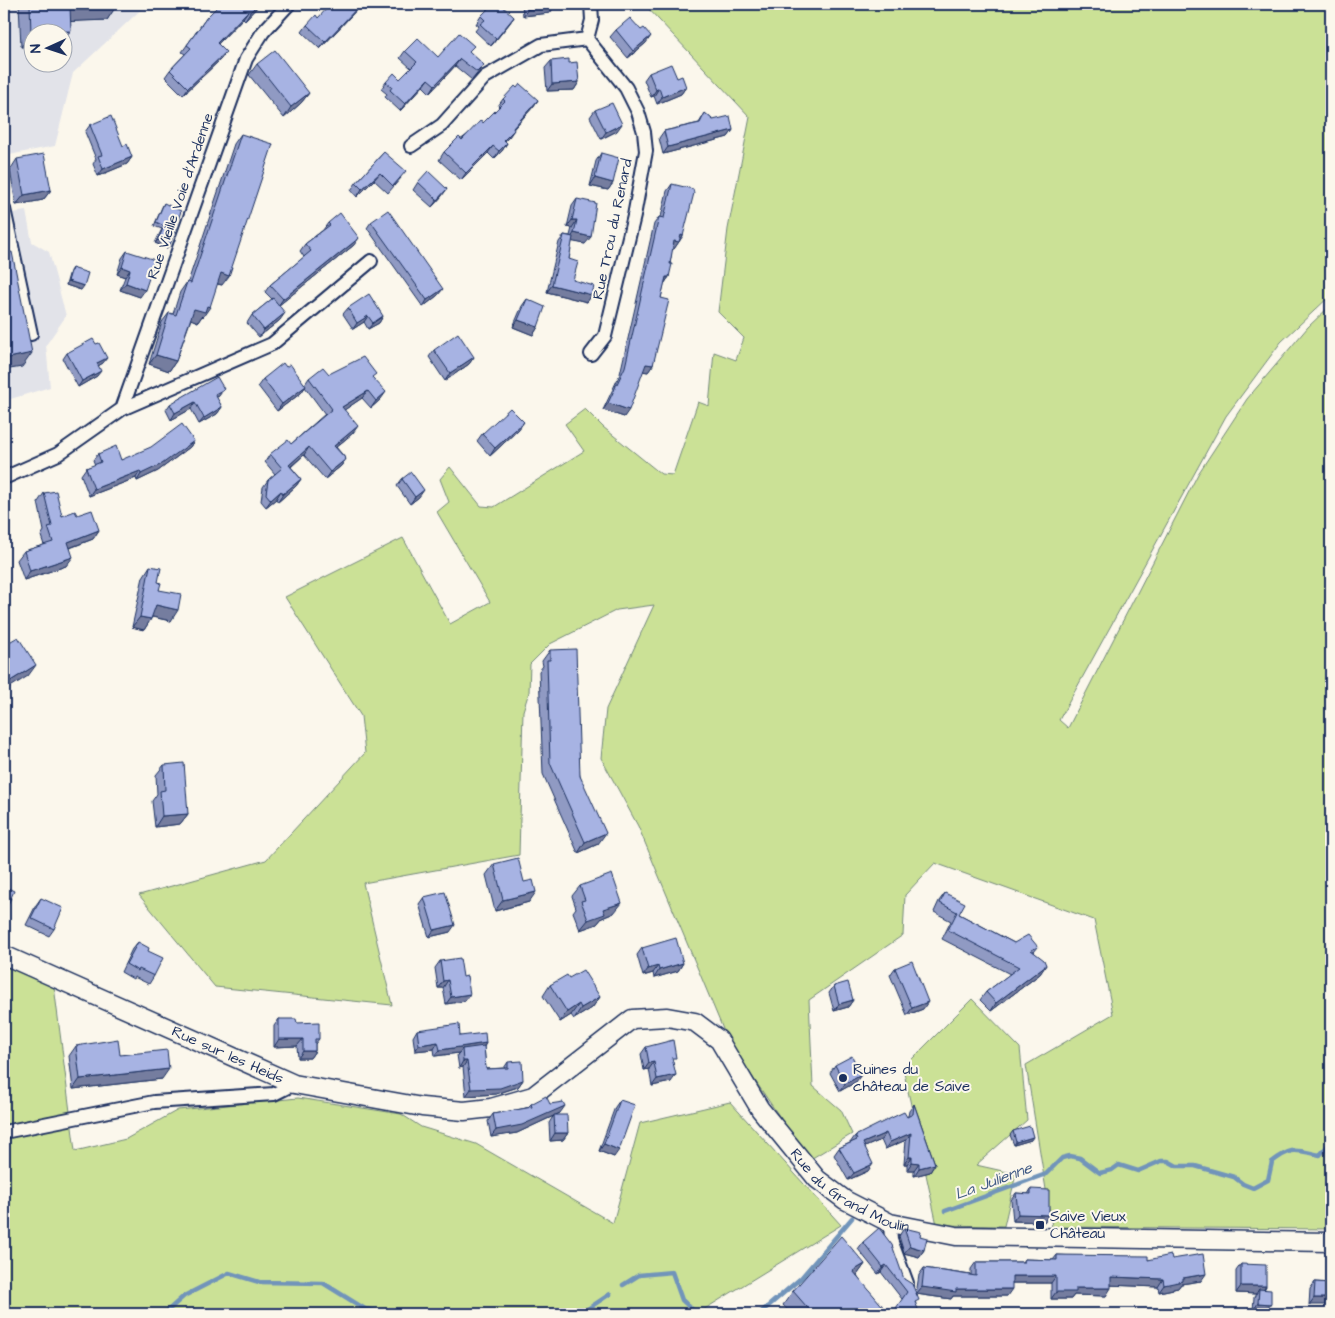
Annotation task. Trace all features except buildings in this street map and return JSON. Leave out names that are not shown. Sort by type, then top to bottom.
[{"type":"street","name":"Rue Vieille Voie d'Ardenne","points":[[122,409],[246,60],[263,32],[289,4]]},
{"type":"street","points":[[411,146],[442,125],[485,77],[541,45],[587,39],[592,20],[591,4]]},
{"type":"street","name":"Rue Trou du Renard","points":[[587,39],[626,88],[640,119],[646,151],[634,216],[605,336],[591,354]]},
{"type":"street","points":[[4,209],[31,334]]},
{"type":"street","points":[[4,478],[58,454],[122,409],[272,344],[371,262]]},
{"type":"street","name":"Rue sur les Heids","points":[[4,955],[294,1084],[422,1107],[464,1112]]},
{"type":"street","name":"Rue du Grand Moulin","points":[[464,1112],[491,1108],[533,1096],[632,1018],[667,1018],[695,1022],[720,1040],[760,1109],[817,1179],[845,1200],[890,1223],[956,1236],[1331,1242]]},
{"type":"street","points":[[4,1132],[154,1102],[274,1094],[294,1084]]},
{"type":"street","points":[[890,1223],[891,1240],[907,1283]]},
{"type":"shaded area","points":[[4,4],[147,4],[73,73],[55,146],[4,156]]},
{"type":"shaded area","points":[[4,170],[12,213],[26,211],[32,242],[49,252],[66,316],[46,345],[50,387],[4,401]]},
{"type":"green space","points":[[644,4],[1331,4],[1331,295],[1281,342],[1226,416],[1059,720],[1068,728],[1198,474],[1247,399],[1308,327],[1331,305],[1331,1229],[1052,1227],[1026,1065],[1113,1014],[1094,920],[935,863],[905,895],[903,935],[809,1000],[813,1086],[841,1110],[852,1134],[809,1160],[728,1041],[638,826],[601,758],[606,709],[654,605],[617,610],[550,644],[530,664],[529,692],[523,711],[519,855],[363,883],[392,1005],[215,987],[139,895],[266,860],[365,753],[361,716],[285,597],[403,538],[450,624],[490,602],[437,512],[449,502],[440,479],[450,467],[481,506],[494,507],[584,451],[565,424],[585,409],[603,427],[661,474],[673,475],[698,402],[709,406],[714,352],[736,360],[744,338],[718,312],[728,229],[750,117]]},
{"type":"green space","points":[[4,963],[54,986],[75,1151],[126,1139],[178,1110],[298,1098],[401,1114],[421,1127],[476,1144],[613,1223],[640,1123],[730,1102],[841,1225],[703,1310],[703,1314],[4,1314]]},
{"type":"green space","points":[[972,999],[1020,1048],[1027,1120],[976,1165],[1016,1174],[1004,1226],[937,1225],[903,1068]]},
{"type":"waterway","name":"La Julienne","points":[[945,1211],[1046,1174],[1062,1158],[1070,1156],[1080,1158],[1100,1173],[1112,1170],[1119,1165],[1138,1171],[1161,1161],[1168,1161],[1177,1166],[1195,1166],[1234,1177],[1243,1184],[1253,1188],[1268,1180],[1272,1162],[1285,1153],[1299,1151],[1320,1155],[1331,1142]]},
{"type":"waterway","name":"La Julienne","points":[[759,1314],[801,1278],[852,1218]]},
{"type":"waterway","name":"La Julienne","points":[[623,1285],[639,1275],[672,1272],[682,1300],[697,1314]]},
{"type":"waterway","name":"La Julienne","points":[[164,1314],[184,1296],[229,1273],[259,1282],[323,1283],[365,1309],[388,1314]]},
{"type":"waterway","name":"La Julienne","points":[[580,1314],[610,1294]]},
{"type":"place","name":"Ruines du château de Saive","points":[[843,1078]]},
{"type":"place","name":"Saive Vieux Château","points":[[1040,1225]]}]
